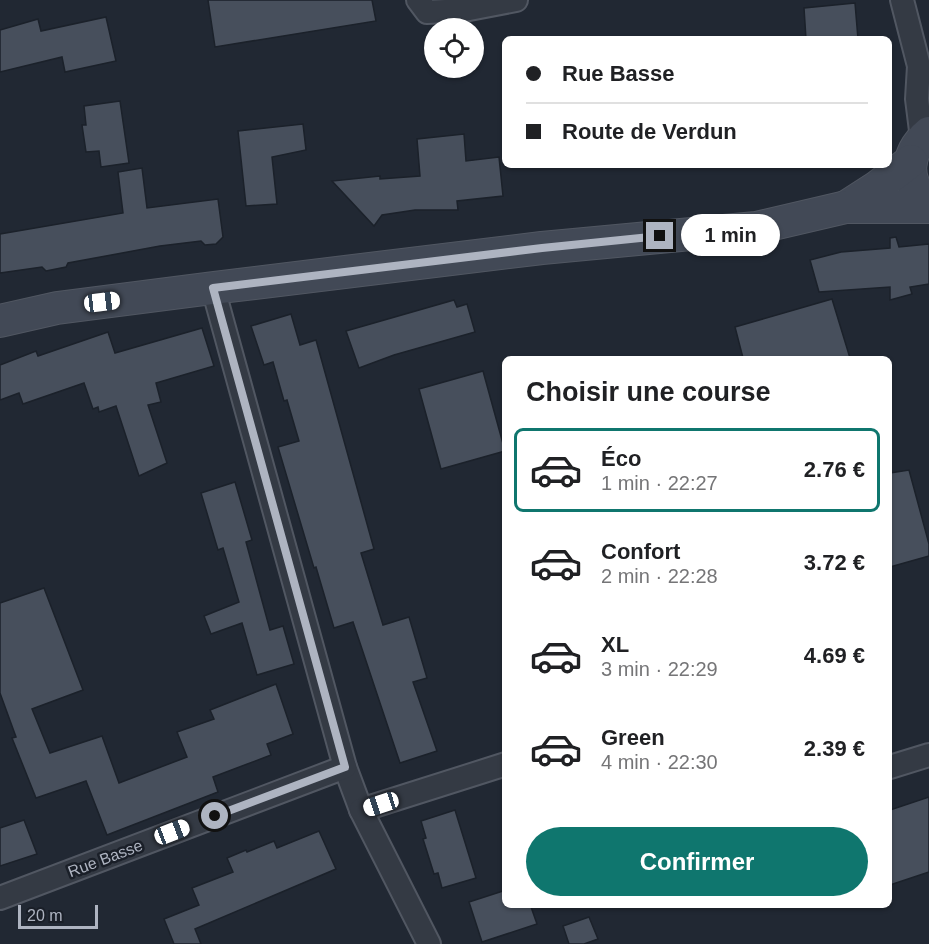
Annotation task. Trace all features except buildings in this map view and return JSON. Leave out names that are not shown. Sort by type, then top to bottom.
[{"type":"main road","points":[[921,145],[912,182],[918,194],[929,206]]},
{"type":"main road","points":[[846,207],[878,187],[921,145]]},
{"type":"main road","points":[[0,321],[57,308],[213,288],[542,248],[756,228],[846,207],[929,206]]},
{"type":"street","points":[[418,0],[427,12],[464,10],[516,0]]},
{"type":"street","points":[[903,3],[924,71],[917,99],[921,145]]},
{"type":"street","points":[[213,288],[345,767],[361,810],[429,944]]},
{"type":"street","points":[[892,766],[929,755]]},
{"type":"street","points":[[361,810],[502,765]]},
{"type":"street","name":"Rue Basse","points":[[0,898],[345,767]]},
{"type":"route","points":[[215,816],[345,767],[213,288],[660,236]]}]
